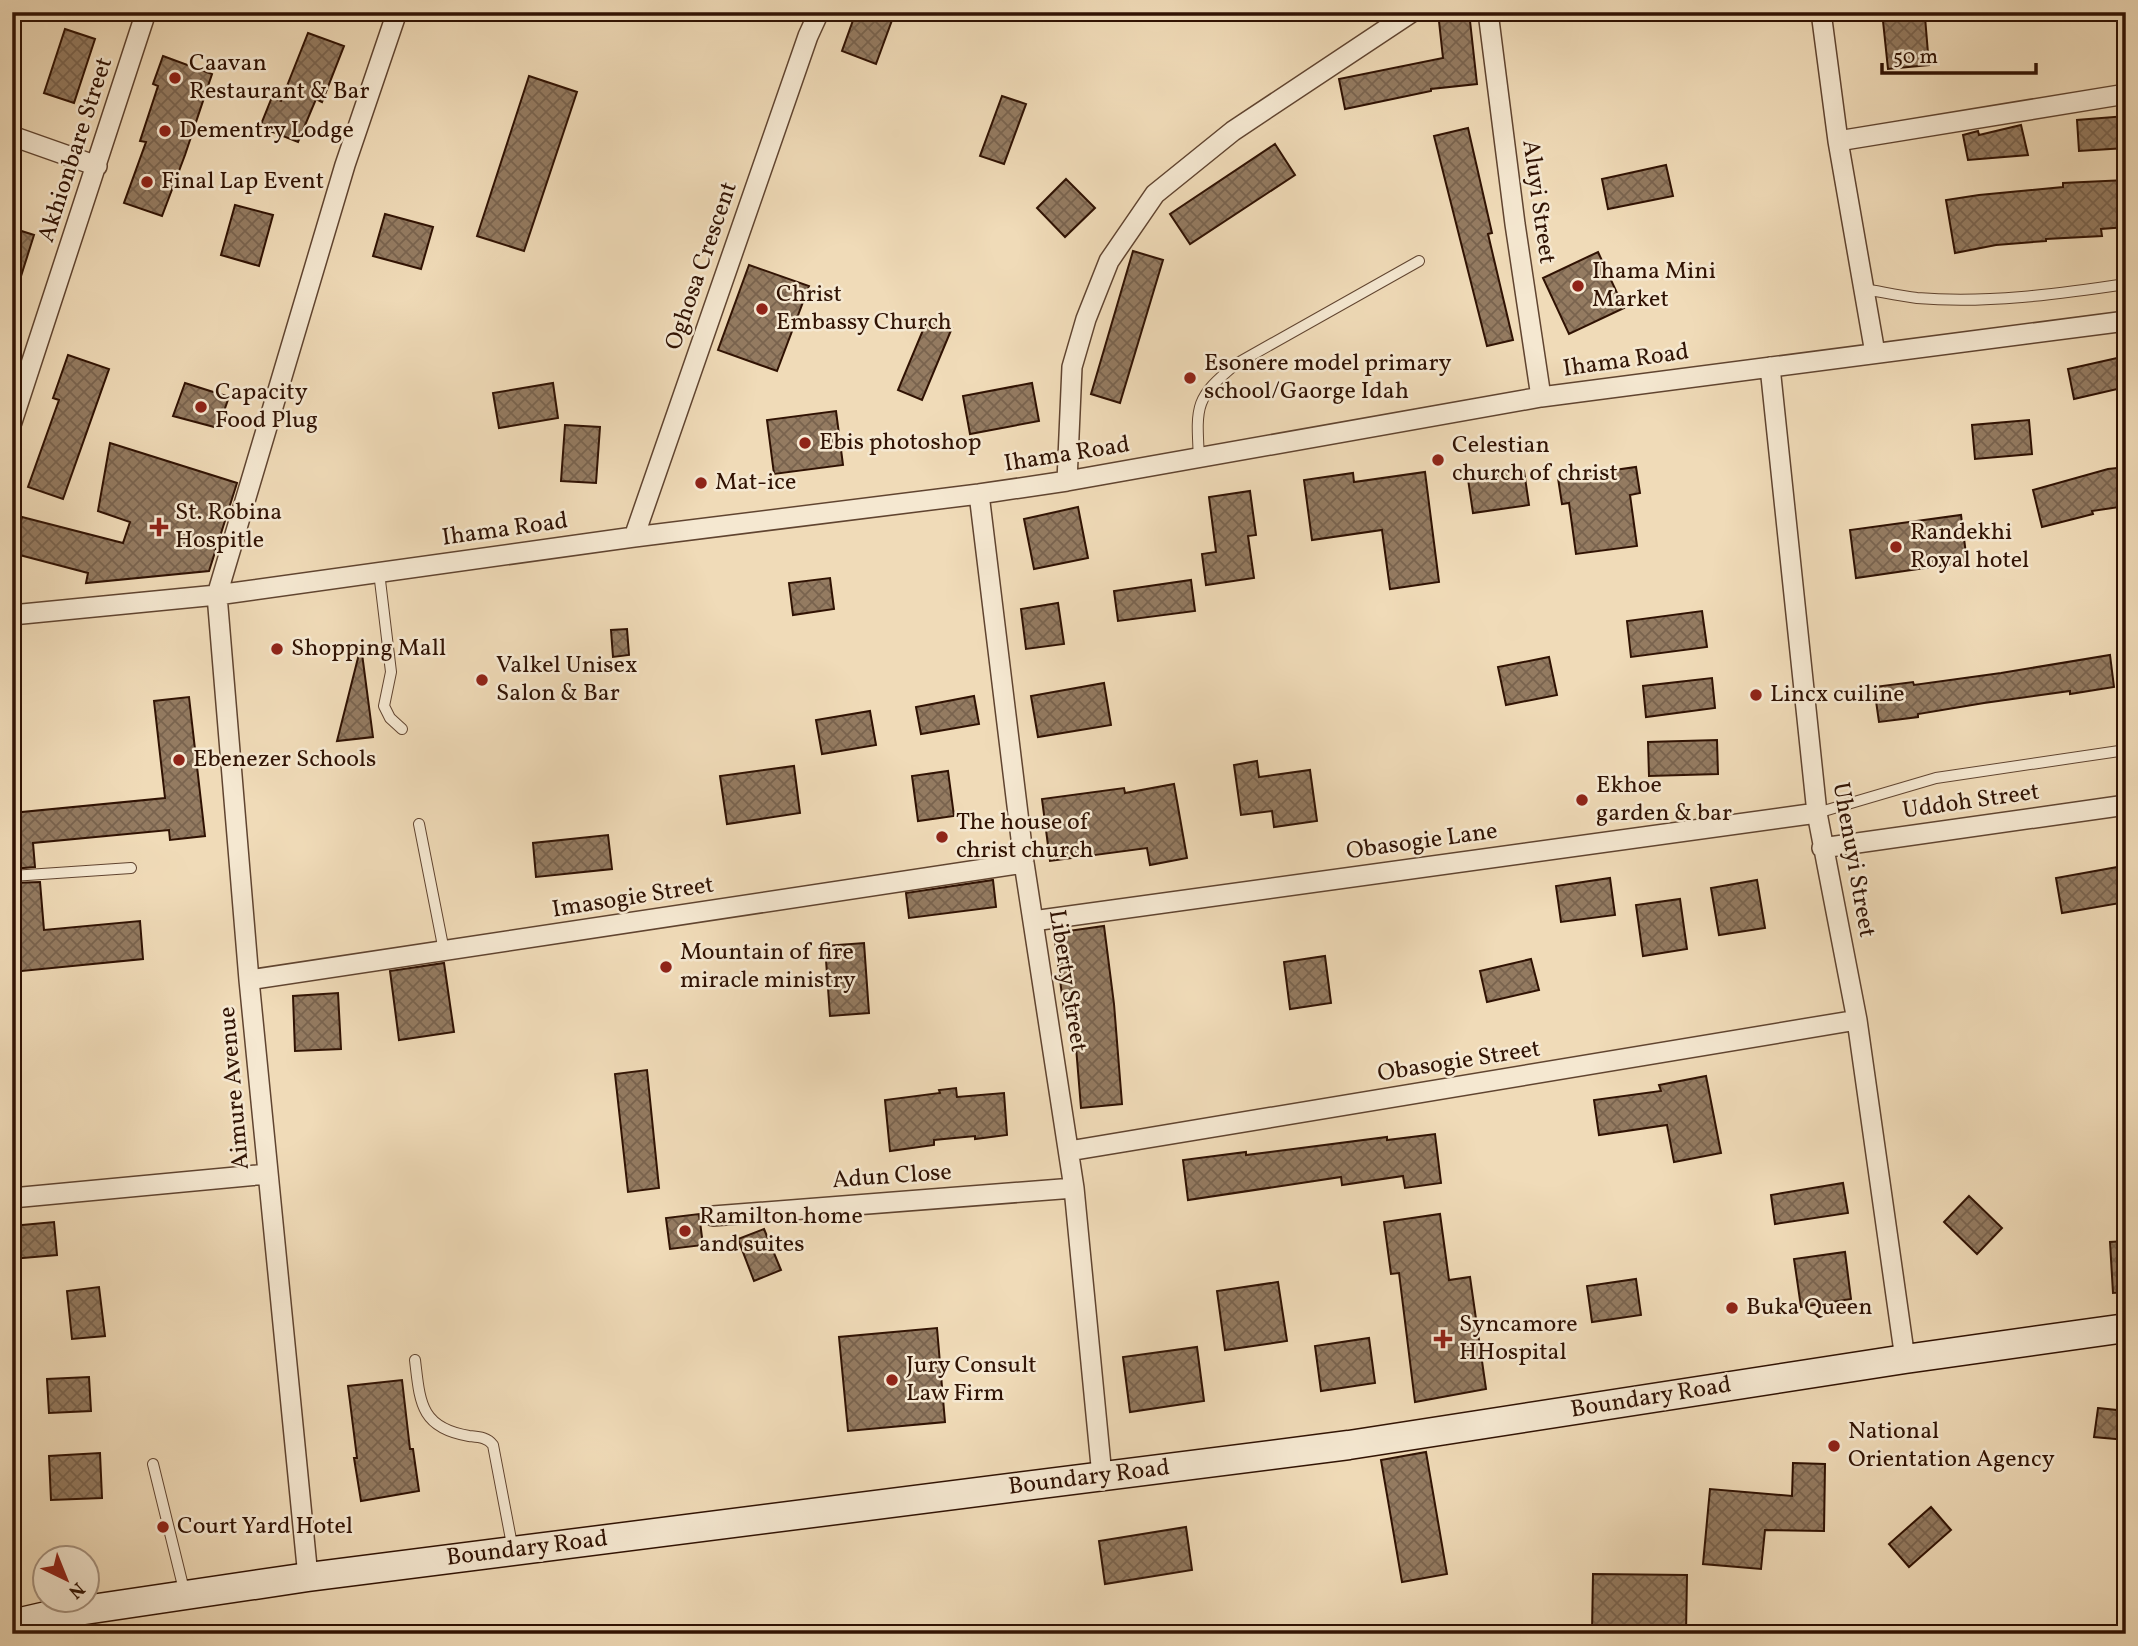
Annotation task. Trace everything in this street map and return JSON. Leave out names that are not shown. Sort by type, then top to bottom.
[{"type":"street","name":"Akhionbare Street","points":[[12,422],[146,12]]},
{"type":"street","points":[[217,595],[345,165],[397,12]]},
{"type":"street","name":"Oghosa Crescent","points":[[634,537],[808,36],[820,12]]},
{"type":"street","points":[[1068,481],[1073,366],[1086,318],[1109,261],[1155,194],[1233,131],[1412,12]]},
{"type":"street","name":"Aluyi Street","points":[[1488,12],[1515,224],[1541,397]]},
{"type":"street","points":[[1821,12],[1839,141],[1875,353]]},
{"type":"street","points":[[1839,141],[2126,94]]},
{"type":"street","points":[[12,136],[97,166]]},
{"type":"street","name":"Ihama Road","points":[[12,615],[217,595],[634,537],[979,494],[1068,481],[1541,397],[2126,321]]},
{"type":"street","name":"Uhenuyi Street","points":[[1770,367],[1817,813],[1857,1020],[1905,1359]]},
{"type":"street","name":"Liberty Street","points":[[979,494],[1024,863],[1074,1188],[1102,1476]]},
{"type":"street","name":"Aimure Avenue","points":[[217,595],[249,980],[308,1577]]},
{"type":"street","name":"Uddoh Street","points":[[1822,848],[2126,804]]},
{"type":"street","name":"Obasogie Lane","points":[[1033,921],[1817,813]]},
{"type":"street","name":"Imasogie Street","points":[[249,980],[1024,863]]},
{"type":"street","name":"Obasogie Street","points":[[1069,1151],[1857,1020]]},
{"type":"street","points":[[12,1198],[268,1174]]},
{"type":"street","name":"Adun Close","points":[[713,1216],[1074,1188]]},
{"type":"street","name":"Boundary Road","points":[[12,1624],[51,1615],[308,1577],[1349,1445],[1905,1359],[2126,1328]]},
{"type":"street","name":"Boundary Road","points":[[21,1634],[51,1615]]},
{"type":"lane","points":[[1199,458],[1196,415],[1203,397],[1236,363],[1419,261]]},
{"type":"lane","points":[[1864,289],[1917,298],[1965,299],[2048,295],[2126,284]]},
{"type":"lane","points":[[379,572],[391,672],[384,706],[390,718],[402,729]]},
{"type":"lane","points":[[1817,813],[1936,778],[2126,750]]},
{"type":"lane","points":[[419,824],[444,951]]},
{"type":"lane","points":[[12,876],[131,868]]},
{"type":"lane","points":[[415,1360],[420,1402],[427,1415],[440,1428],[450,1433],[486,1439],[493,1445],[513,1550]]},
{"type":"lane","points":[[153,1464],[185,1595]]},
{"type":"building","points":[[856,12],[895,12],[876,64],[842,51]]},
{"type":"building","points":[[1438,12],[1469,12],[1477,84],[1431,89],[1345,109],[1339,79],[1443,58]]},
{"type":"building","points":[[1925,17],[1929,65],[1888,69],[1883,21]]},
{"type":"building","points":[[65,29],[95,39],[74,103],[44,93]]},
{"type":"building","points":[[308,33],[344,46],[322,102],[316,99],[298,142],[260,127],[272,97],[281,101]]},
{"type":"building","points":[[163,56],[212,74],[162,216],[124,203],[146,142],[140,141],[158,86],[153,84]]},
{"type":"building","points":[[529,76],[577,92],[524,251],[477,236]]},
{"type":"building","points":[[1002,96],[1026,104],[1004,164],[980,156]]},
{"type":"building","points":[[2126,116],[2126,148],[2079,151],[2077,120]]},
{"type":"building","points":[[2021,125],[2028,155],[1968,160],[1963,135],[1978,131],[1979,135]]},
{"type":"building","points":[[1468,128],[1492,233],[1488,234],[1513,340],[1487,346],[1434,136]]},
{"type":"building","points":[[1275,144],[1295,175],[1190,244],[1170,214]]},
{"type":"building","points":[[1666,165],[1673,196],[1608,209],[1602,179]]},
{"type":"building","points":[[1066,179],[1095,208],[1065,237],[1037,208]]},
{"type":"building","points":[[2126,180],[2126,227],[2101,229],[2102,236],[2046,239],[1955,253],[1946,200],[2063,187],[2063,183]]},
{"type":"building","points":[[235,205],[273,215],[259,266],[221,255]]},
{"type":"building","points":[[385,214],[433,227],[421,269],[373,256]]},
{"type":"building","points":[[12,228],[34,235],[16,292],[12,291]]},
{"type":"building","points":[[1133,251],[1163,260],[1120,403],[1091,394]]},
{"type":"building","points":[[1598,252],[1624,308],[1569,334],[1543,278]]},
{"type":"building","points":[[749,265],[809,286],[777,371],[718,350]]},
{"type":"building","points":[[928,318],[952,328],[922,400],[898,390]]},
{"type":"building","points":[[68,355],[109,369],[63,499],[28,487],[59,400],[53,398]]},
{"type":"building","points":[[2126,356],[2126,387],[2074,399],[2068,369]]},
{"type":"building","name":"Capacity Food Plug","points":[[185,383],[229,397],[218,428],[173,416]]},
{"type":"building","points":[[553,383],[558,418],[499,428],[493,393]]},
{"type":"building","points":[[1032,383],[1039,421],[970,434],[963,396]]},
{"type":"building","name":"Ebis photoshop","points":[[836,411],[843,465],[774,474],[767,420]]},
{"type":"building","points":[[2029,420],[2032,454],[1975,459],[1972,425]]},
{"type":"building","points":[[565,425],[600,427],[596,483],[561,481]]},
{"type":"building","name":"St. Robina Hospitle","points":[[110,443],[237,483],[209,571],[86,583],[88,573],[12,553],[22,517],[123,543],[130,522],[98,511]]},
{"type":"building","points":[[1636,467],[1640,493],[1630,495],[1637,546],[1576,554],[1569,503],[1562,504],[1558,478]]},
{"type":"building","points":[[2126,467],[2126,506],[2092,511],[2093,514],[2042,527],[2033,490],[2108,469]]},
{"type":"building","points":[[1524,471],[1529,505],[1473,513],[1468,479]]},
{"type":"building","points":[[1425,472],[1439,582],[1390,589],[1382,530],[1312,540],[1304,480],[1353,473],[1354,482]]},
{"type":"building","points":[[1250,491],[1256,535],[1248,536],[1254,578],[1206,585],[1202,554],[1216,552],[1209,497]]},
{"type":"building","points":[[1078,507],[1088,558],[1034,569],[1024,519]]},
{"type":"building","points":[[1961,515],[1967,562],[1856,578],[1850,530]]},
{"type":"building","points":[[830,578],[834,609],[793,615],[789,583]]},
{"type":"building","points":[[1191,580],[1195,611],[1118,621],[1114,591]]},
{"type":"building","points":[[1058,603],[1064,644],[1026,649],[1021,609]]},
{"type":"building","points":[[1702,611],[1707,647],[1631,657],[1627,621]]},
{"type":"building","points":[[627,629],[629,655],[613,657],[611,630]]},
{"type":"building","points":[[361,646],[373,737],[337,741]]},
{"type":"building","points":[[2110,655],[2114,687],[1984,703],[1879,722],[1874,687],[1913,682],[1914,685]]},
{"type":"building","points":[[1549,657],[1557,695],[1506,705],[1498,667]]},
{"type":"building","points":[[1712,678],[1715,708],[1646,717],[1643,686]]},
{"type":"building","points":[[1104,683],[1111,725],[1038,737],[1031,696]]},
{"type":"building","points":[[974,696],[979,724],[921,734],[916,707]]},
{"type":"building","points":[[189,697],[205,836],[170,840],[169,830],[33,843],[35,867],[12,869],[12,813],[165,798],[154,701]]},
{"type":"building","points":[[870,711],[876,745],[822,754],[816,720]]},
{"type":"building","points":[[1717,740],[1718,774],[1649,776],[1648,742]]},
{"type":"building","points":[[1257,761],[1259,777],[1310,770],[1317,821],[1274,827],[1272,811],[1241,815],[1234,765]]},
{"type":"building","points":[[794,766],[800,813],[727,824],[720,776]]},
{"type":"building","points":[[948,771],[954,816],[918,821],[912,776]]},
{"type":"building","points":[[1174,784],[1187,858],[1150,865],[1147,848],[1050,861],[1042,799],[1124,788],[1125,793]]},
{"type":"building","points":[[608,835],[612,869],[536,877],[533,843]]},
{"type":"building","points":[[2123,866],[2126,902],[2062,913],[2056,878]]},
{"type":"building","points":[[1610,878],[1615,915],[1561,922],[1556,886]]},
{"type":"building","points":[[993,880],[996,907],[909,918],[906,893]]},
{"type":"building","points":[[1757,880],[1765,928],[1719,935],[1711,888]]},
{"type":"building","points":[[40,882],[44,930],[140,921],[143,959],[12,972],[12,883]]},
{"type":"building","points":[[1680,899],[1687,949],[1643,956],[1636,905]]},
{"type":"building","points":[[1104,926],[1114,1004],[1122,1104],[1081,1108],[1073,1010],[1064,1011],[1054,933]]},
{"type":"building","points":[[864,943],[869,1013],[830,1016],[825,946]]},
{"type":"building","points":[[1325,956],[1331,1003],[1290,1009],[1284,962]]},
{"type":"building","points":[[1531,959],[1539,990],[1487,1002],[1480,971]]},
{"type":"building","points":[[444,963],[454,1032],[399,1040],[390,971]]},
{"type":"building","points":[[338,993],[341,1049],[295,1051],[293,996]]},
{"type":"building","points":[[647,1070],[659,1188],[628,1192],[615,1074]]},
{"type":"building","points":[[1706,1076],[1721,1153],[1674,1162],[1667,1125],[1599,1135],[1594,1100],[1661,1091],[1659,1085]]},
{"type":"building","points":[[956,1088],[957,1097],[1004,1093],[1007,1135],[934,1140],[934,1145],[890,1151],[885,1100],[940,1093],[939,1090]]},
{"type":"building","points":[[1435,1134],[1441,1183],[1405,1188],[1403,1176],[1342,1185],[1341,1177],[1188,1200],[1183,1160]]},
{"type":"building","points":[[1843,1183],[1848,1213],[1775,1224],[1771,1195]]},
{"type":"building","points":[[1969,1196],[2002,1228],[1977,1254],[1944,1222]]},
{"type":"building","name":"Ramilton home and suites","points":[[699,1214],[703,1245],[670,1249],[666,1218]]},
{"type":"building","name":"Syncamore HHospital","points":[[1440,1214],[1449,1280],[1470,1277],[1486,1389],[1415,1402],[1399,1273],[1391,1274],[1384,1222]]},
{"type":"building","points":[[54,1222],[57,1255],[12,1259],[12,1226]]},
{"type":"building","points":[[764,1229],[781,1270],[754,1281],[738,1239]]},
{"type":"building","points":[[2126,1241],[2126,1292],[2113,1293],[2110,1242]]},
{"type":"building","points":[[1845,1252],[1851,1299],[1801,1307],[1794,1259]]},
{"type":"building","points":[[1636,1279],[1641,1315],[1592,1322],[1587,1286]]},
{"type":"building","points":[[1278,1282],[1287,1341],[1225,1350],[1217,1291]]},
{"type":"building","points":[[99,1287],[105,1336],[72,1339],[67,1291]]},
{"type":"building","name":"Jury Consult Law Firm","points":[[937,1328],[945,1422],[848,1431],[839,1337]]},
{"type":"building","points":[[1369,1338],[1375,1383],[1321,1391],[1315,1346]]},
{"type":"building","points":[[1197,1347],[1204,1401],[1130,1412],[1123,1357]]},
{"type":"building","points":[[89,1377],[91,1411],[49,1413],[47,1379]]},
{"type":"building","points":[[402,1380],[410,1449],[413,1449],[419,1491],[361,1501],[354,1458],[357,1458],[348,1386]]},
{"type":"building","points":[[2098,1408],[2126,1411],[2126,1440],[2094,1437]]},
{"type":"building","points":[[1426,1452],[1447,1574],[1402,1582],[1381,1460]]},
{"type":"building","points":[[100,1453],[102,1498],[51,1500],[49,1456]]},
{"type":"building","points":[[1793,1463],[1825,1464],[1824,1531],[1765,1530],[1761,1569],[1703,1564],[1710,1489],[1792,1496]]},
{"type":"building","points":[[1931,1507],[1951,1530],[1909,1567],[1889,1544]]},
{"type":"building","points":[[1186,1527],[1192,1570],[1105,1584],[1099,1541]]},
{"type":"building","points":[[1593,1574],[1687,1575],[1686,1634],[1592,1634]]},
{"type":"place","name":"Caavan Restaurant & Bar","points":[[175,78]]},
{"type":"place","name":"Dementry Lodge","points":[[165,131]]},
{"type":"place","name":"Final Lap Event","points":[[147,182]]},
{"type":"place","name":"Ihama Mini Market","points":[[1578,286]]},
{"type":"place","name":"Christ Embassy Church","points":[[762,309]]},
{"type":"place","name":"Esonere model primary school/Gaorge Idah","points":[[1190,378]]},
{"type":"place","name":"Capacity Food Plug","points":[[201,407]]},
{"type":"place","name":"Ebis photoshop","points":[[805,443]]},
{"type":"place","name":"Celestian church of christ","points":[[1438,460]]},
{"type":"place","name":"Mat-ice","points":[[701,483]]},
{"type":"place","name":"St. Robina Hospitle","points":[[159,527]]},
{"type":"place","name":"Randekhi Royal hotel","points":[[1896,547]]},
{"type":"place","name":"Shopping Mall","points":[[277,649]]},
{"type":"place","name":"Valkel Unisex Salon & Bar","points":[[482,680]]},
{"type":"place","name":"Lincx cuiline","points":[[1756,695]]},
{"type":"place","name":"Ebenezer Schools","points":[[179,760]]},
{"type":"place","name":"Ekhoe garden & bar","points":[[1582,800]]},
{"type":"place","name":"The house of christ church","points":[[942,837]]},
{"type":"place","name":"Mountain of fire miracle ministry","points":[[666,967]]},
{"type":"place","name":"Ramilton home and suites","points":[[685,1231]]},
{"type":"place","name":"Buka Queen","points":[[1732,1308]]},
{"type":"place","name":"Syncamore HHospital","points":[[1443,1339]]},
{"type":"place","name":"Jury Consult Law Firm","points":[[892,1380]]},
{"type":"place","name":"National Orientation Agency","points":[[1834,1446]]},
{"type":"place","name":"Court Yard Hotel","points":[[163,1527]]}]
